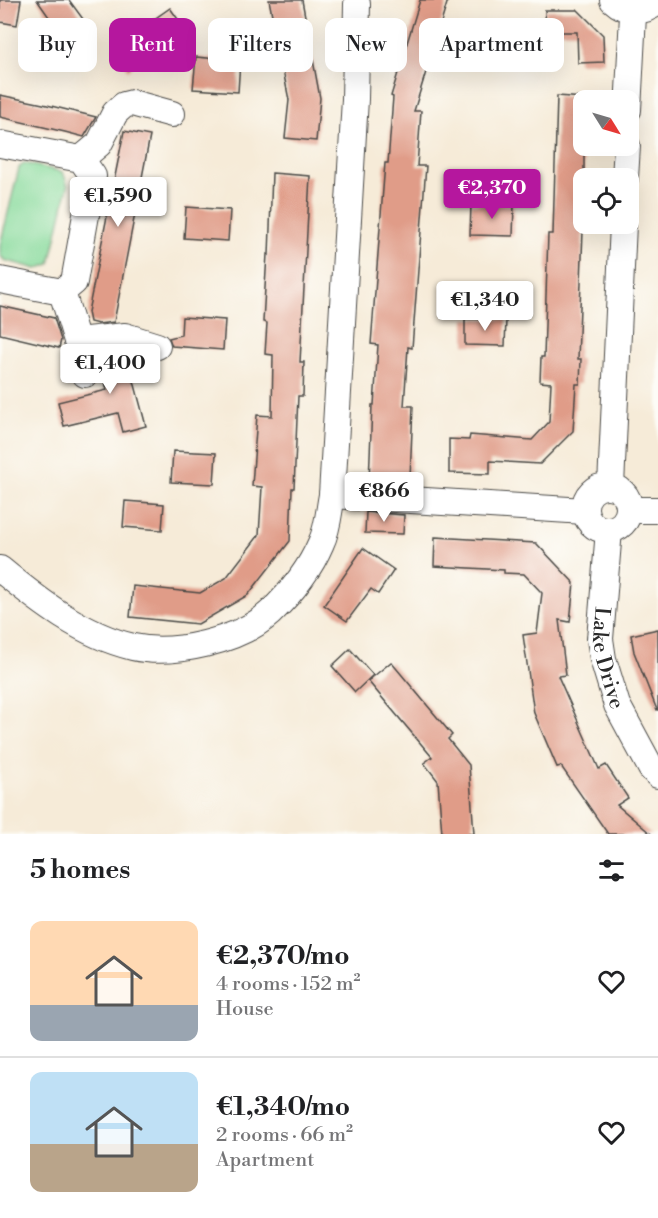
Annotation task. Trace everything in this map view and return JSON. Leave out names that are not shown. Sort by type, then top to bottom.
[{"type":"street","points":[[0,569],[54,612],[118,642],[163,651],[207,644],[239,632],[269,614],[306,571],[322,542],[332,495],[360,1]]},
{"type":"street","points":[[629,90],[633,15],[636,4]]},
{"type":"street","points":[[81,159],[99,144],[115,113],[124,105],[132,103],[172,114]]},
{"type":"street","points":[[0,144],[81,159],[93,176],[74,282],[62,292]]},
{"type":"street","points":[[611,486],[623,234]]},
{"type":"street","points":[[0,280],[62,292]]},
{"type":"street","points":[[62,292],[85,374]]},
{"type":"street","points":[[77,341],[125,336],[157,346]]},
{"type":"street","points":[[611,486],[625,494],[629,501],[629,510],[623,524],[609,530],[601,529],[593,525],[585,511],[589,496],[596,489],[611,486]]},
{"type":"street","points":[[332,495],[585,511]]},
{"type":"street","points":[[629,510],[658,510]]},
{"type":"street","name":"Lake Drive","points":[[609,530],[600,639],[603,659],[617,705],[651,768],[658,775]]},
{"type":"green space","points":[[24,163],[63,172],[68,186],[50,264],[37,269],[4,260],[0,255],[0,245],[19,168]]},
{"type":"building","points":[[0,0],[21,0],[17,25],[0,22]]},
{"type":"building","points":[[37,0],[69,0],[82,18],[50,18]]},
{"type":"building","points":[[269,0],[302,0],[305,18],[273,18]]},
{"type":"building","points":[[420,0],[448,0],[442,18],[419,18],[419,72],[426,72],[414,111],[421,111],[417,166],[426,166],[412,348],[408,347],[404,406],[413,406],[410,478],[406,477],[406,485],[369,482],[372,405],[374,405],[378,345],[371,344],[385,163],[388,163],[393,97],[391,96],[398,72],[407,72],[407,43]]},
{"type":"building","points":[[170,8],[177,18],[156,18]]},
{"type":"building","points":[[545,10],[577,10],[603,35],[604,62],[578,63],[577,32],[564,32],[564,18],[545,18]]},
{"type":"building","points":[[196,57],[208,58],[208,72],[239,72],[238,92],[193,89]]},
{"type":"building","points":[[313,60],[320,98],[316,141],[285,138],[289,100],[283,72],[313,72]]},
{"type":"building","points":[[0,95],[96,117],[84,137],[0,117]]},
{"type":"building","points":[[557,96],[573,97],[573,156],[584,156],[584,168],[573,168],[573,234],[583,234],[578,359],[581,359],[580,384],[576,384],[573,431],[540,464],[490,461],[490,474],[449,473],[449,439],[469,440],[470,435],[532,440],[549,422],[551,383],[540,382],[541,357],[544,357],[548,234],[553,234]]},
{"type":"building","points":[[124,131],[150,136],[114,322],[98,324],[90,322],[88,312]]},
{"type":"building","points":[[272,173],[310,176],[300,362],[304,362],[303,396],[298,396],[290,541],[248,595],[198,624],[130,617],[133,586],[200,593],[226,578],[259,535],[262,487],[252,486],[257,415],[272,416],[273,355],[265,354],[267,323],[263,322],[267,254],[269,255]]},
{"type":"building","points":[[471,204],[514,205],[513,236],[470,235]]},
{"type":"building","points":[[186,207],[230,210],[228,241],[184,238]]},
{"type":"building","points":[[0,306],[54,318],[61,340],[59,348],[0,334]]},
{"type":"building","points":[[182,317],[225,320],[223,350],[172,346],[169,338],[181,335]]},
{"type":"building","points":[[465,319],[506,319],[505,346],[465,345]]},
{"type":"building","points":[[123,351],[138,356],[140,367],[131,370],[146,426],[123,432],[118,413],[64,426],[58,402],[107,390],[98,354]]},
{"type":"building","points":[[173,451],[216,453],[214,484],[171,482]]},
{"type":"building","points":[[125,501],[164,504],[162,530],[123,527]]},
{"type":"building","points":[[366,512],[404,515],[403,534],[365,533]]},
{"type":"building","points":[[435,537],[536,543],[574,583],[570,622],[559,620],[566,675],[558,676],[599,769],[606,765],[628,798],[617,805],[651,834],[608,834],[561,766],[557,767],[534,713],[523,635],[537,633],[542,593],[524,574],[504,573],[504,570],[434,566]]},
{"type":"building","points":[[363,548],[394,570],[378,594],[371,589],[347,621],[324,605]]},
{"type":"building","points":[[658,629],[657,710],[634,652],[631,635]]},
{"type":"building","points":[[350,649],[373,675],[355,692],[332,666]]},
{"type":"building","points":[[391,662],[452,735],[448,739],[469,765],[474,834],[442,834],[438,781],[424,763],[432,757],[368,681]]}]
